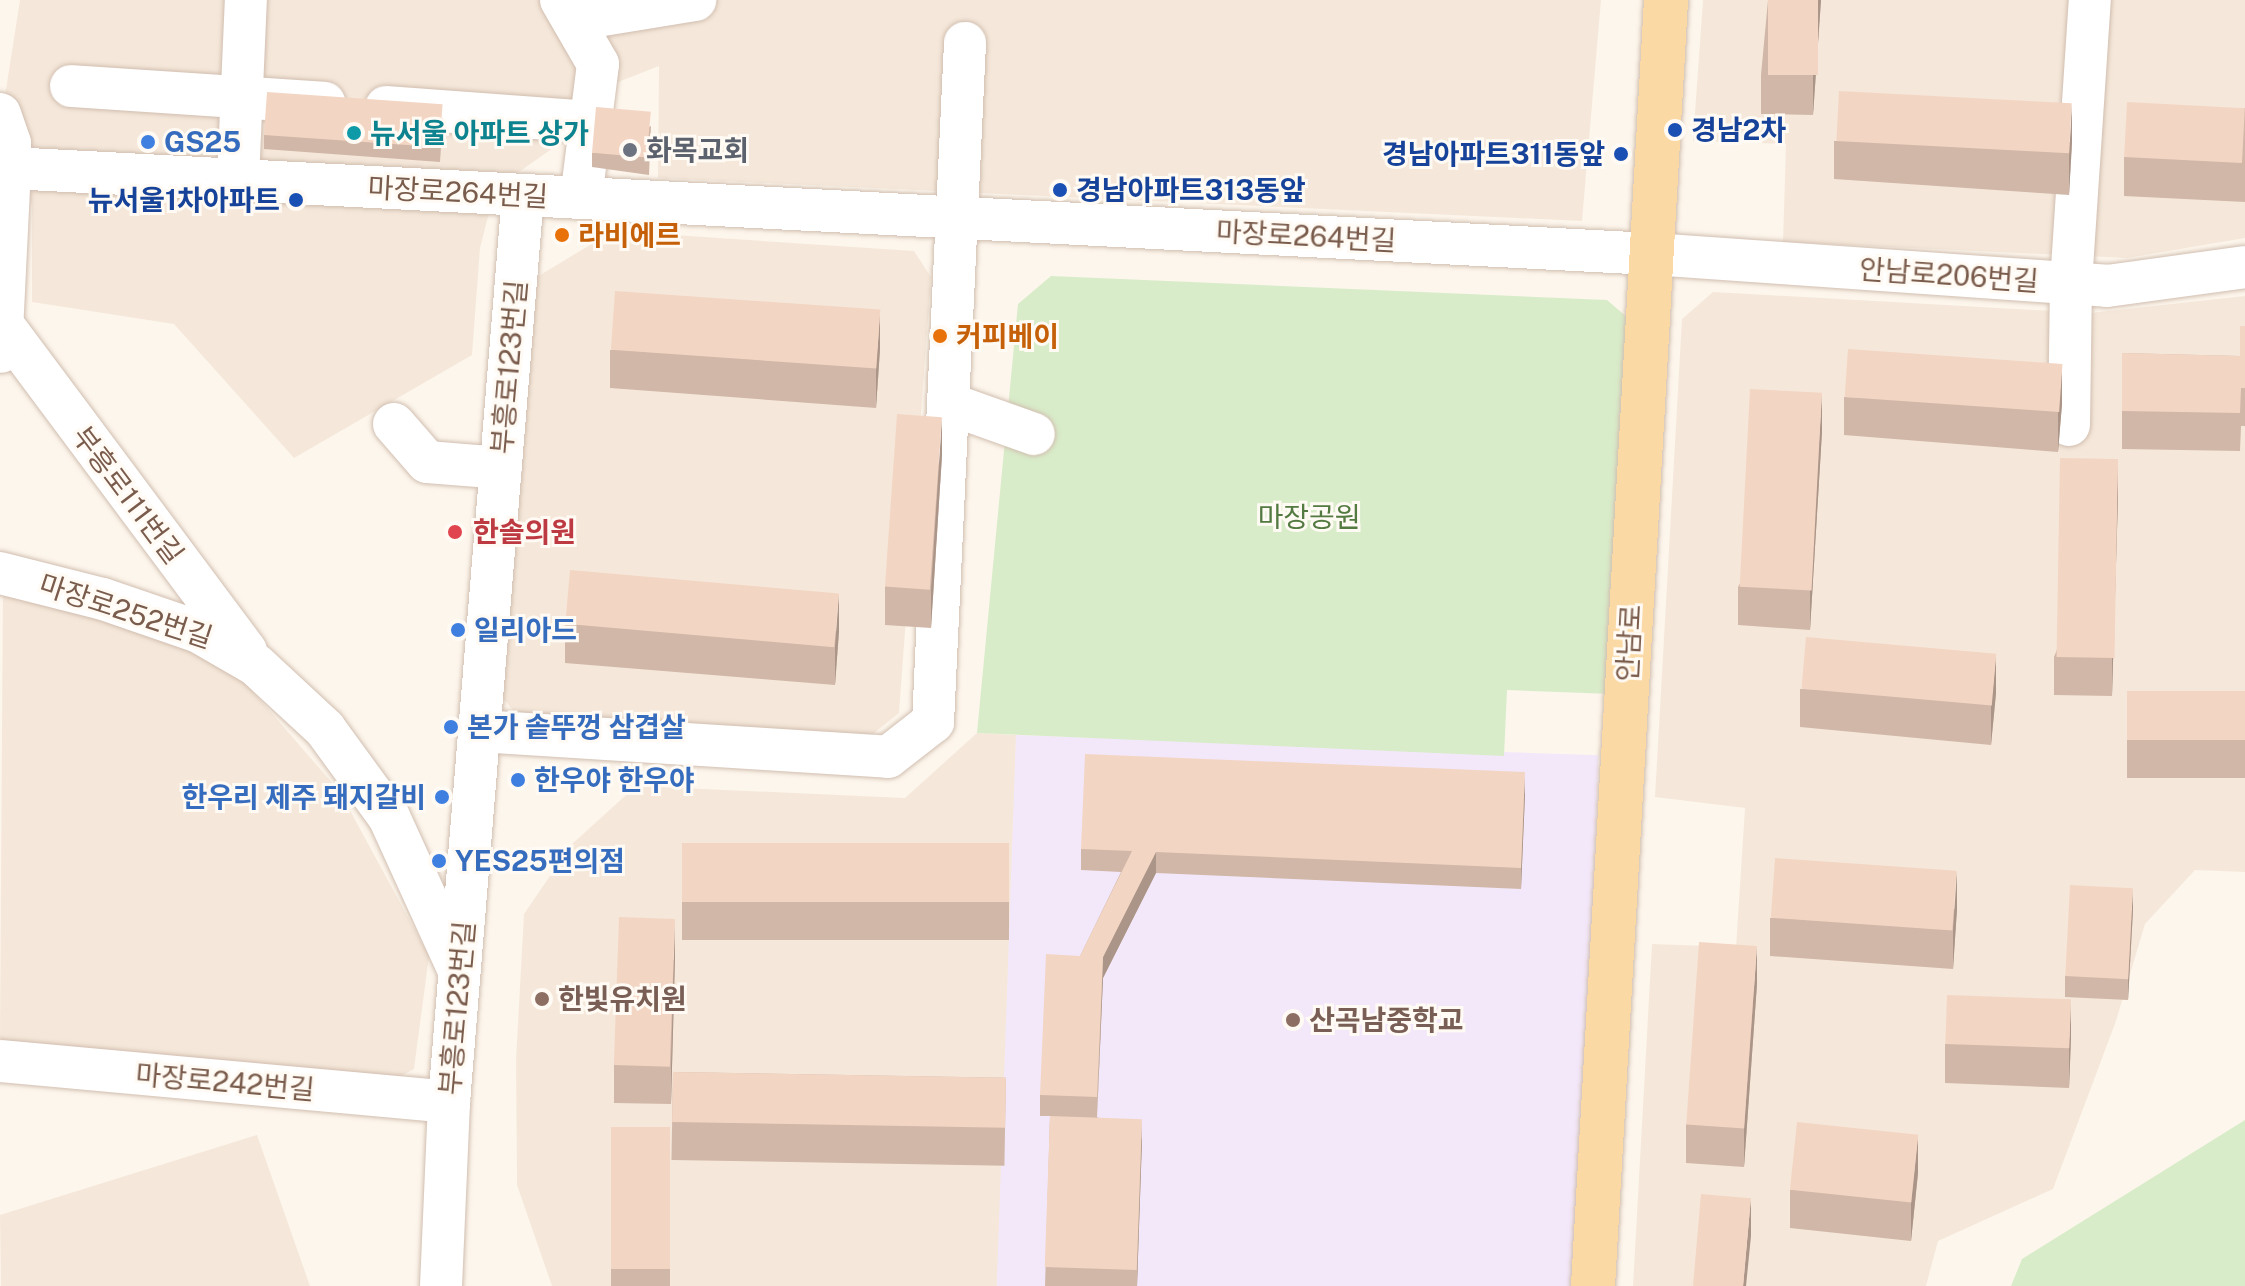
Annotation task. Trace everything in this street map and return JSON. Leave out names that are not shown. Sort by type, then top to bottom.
[{"type":"main road","name":"안남로","points":[[1593,1286],[1666,0]]},
{"type":"street","points":[[238,180],[246,0]]},
{"type":"street","points":[[581,198],[598,64],[567,10],[695,0]]},
{"type":"street","points":[[2069,425],[2071,283],[2090,0]]},
{"type":"street","points":[[479,731],[888,757],[933,722],[961,218],[957,174],[965,43]]},
{"type":"street","points":[[71,86],[589,122]]},
{"type":"street","points":[[0,114],[10,143],[10,168]]},
{"type":"street","name":"마장로264번길","points":[[10,168],[1652,254]]},
{"type":"street","name":"부흥로111번길","points":[[10,168],[1,343],[256,665]]},
{"type":"street","name":"부흥로123번길","points":[[441,1286],[449,1102],[523,195]]},
{"type":"street","name":"안남로206번길","points":[[1652,254],[2071,283],[2152,282],[2245,267]]},
{"type":"street","points":[[950,404],[1034,434]]},
{"type":"street","points":[[394,424],[427,462],[501,468]]},
{"type":"street","name":"마장로252번길","points":[[0,573],[103,599],[199,632],[256,665],[325,729],[389,817],[460,973]]},
{"type":"street","name":"마장로242번길","points":[[0,1061],[449,1102]]},
{"type":"shaded area","points":[[20,0],[1601,0],[1582,221],[658,178],[659,66],[590,93],[587,124],[495,189],[480,248],[472,355],[294,458],[174,324],[32,302],[32,207],[5,96]]},
{"type":"shaded area","points":[[1703,0],[2245,0],[2245,238],[2127,258],[1783,242],[1786,144],[1693,141]]},
{"type":"shaded area","points":[[613,231],[914,251],[931,277],[899,713],[859,745],[522,721],[497,691],[532,280]]},
{"type":"shaded area","points":[[1713,292],[2090,313],[2245,296],[2245,872],[2195,870],[2145,924],[2116,1021],[2053,1189],[1938,1241],[1926,1286],[1633,1286],[1652,944],[1736,947],[1745,808],[1655,797],[1682,319]]},
{"type":"shaded area","points":[[3,584],[162,630],[243,680],[340,792],[429,956],[414,1069],[386,1084],[18,1051],[0,1038]]},
{"type":"shaded area","points":[[977,733],[1016,735],[1009,1286],[552,1286],[517,1185],[516,1060],[524,914],[571,845],[636,786],[905,798]]},
{"type":"shaded area","name":"산곡남중학교","points":[[1016,735],[1599,755],[1580,1286],[997,1286]]},
{"type":"shaded area","points":[[257,1135],[310,1286],[1,1286],[0,1215]]},
{"type":"green space","name":"마장공원","points":[[1051,276],[1607,300],[1628,318],[1612,694],[1507,690],[1504,756],[977,733],[1018,304]]},
{"type":"green space","points":[[2245,1120],[2245,1286],[2011,1286],[2022,1259]]},
{"type":"building","points":[[1768,0],[1818,0],[1818,75],[1768,75]]},
{"type":"building","points":[[1839,91],[2072,103],[2069,153],[1836,141]]},
{"type":"building","name":"뉴서울 아파트 상가","points":[[267,92],[443,104],[440,147],[264,135]]},
{"type":"building","points":[[2127,102],[2245,108],[2242,163],[2124,157]]},
{"type":"building","points":[[596,107],[651,112],[647,158],[592,153]]},
{"type":"building","points":[[615,291],[880,310],[876,368],[611,350]]},
{"type":"building","points":[[2240,326],[2245,326],[2245,388],[2241,388],[2240,413],[2122,411],[2122,353],[2240,356]]},
{"type":"building","points":[[1848,349],[2062,364],[2059,412],[1845,397]]},
{"type":"building","points":[[1750,389],[1822,393],[1812,590],[1740,587]]},
{"type":"building","points":[[897,414],[942,417],[930,590],[885,587]]},
{"type":"building","points":[[2060,458],[2118,459],[2115,658],[2057,657]]},
{"type":"building","points":[[570,570],[839,594],[834,647],[565,624]]},
{"type":"building","points":[[1806,637],[1996,654],[1992,705],[1801,689]]},
{"type":"building","points":[[2127,691],[2245,691],[2245,740],[2127,740]]},
{"type":"building","points":[[1085,754],[1525,772],[1521,868],[1156,852],[1103,957],[1097,1097],[1040,1095],[1046,954],[1080,956],[1132,851],[1081,849]]},
{"type":"building","points":[[682,843],[1009,843],[1009,902],[682,902]]},
{"type":"building","points":[[1775,858],[1957,871],[1952,931],[1771,918]]},
{"type":"building","points":[[2070,885],[2133,888],[2128,979],[2065,976]]},
{"type":"building","points":[[619,917],[675,919],[670,1067],[614,1065]]},
{"type":"building","points":[[1699,942],[1757,946],[1744,1129],[1686,1125]]},
{"type":"building","points":[[1947,995],[2071,999],[2069,1048],[1945,1044]]},
{"type":"building","points":[[673,1072],[1006,1078],[1005,1128],[672,1122]]},
{"type":"building","points":[[1050,1116],[1142,1119],[1137,1270],[1045,1267]]},
{"type":"building","points":[[1797,1122],[1918,1135],[1911,1202],[1790,1190]]},
{"type":"building","points":[[611,1127],[670,1127],[670,1269],[611,1269]]},
{"type":"building","points":[[1701,1194],[1751,1198],[1743,1286],[1693,1286]]},
{"type":"place","name":"경남2차","points":[[1675,130]]},
{"type":"place","name":"뉴서울 아파트 상가","points":[[354,133]]},
{"type":"place","name":"GS25","points":[[148,142]]},
{"type":"place","name":"화목교회","points":[[630,150]]},
{"type":"place","name":"경남아파트311동앞","points":[[1621,154]]},
{"type":"place","name":"경남아파트313동앞","points":[[1060,190]]},
{"type":"place","name":"뉴서울1차아파트","points":[[296,200]]},
{"type":"place","name":"라비에르","points":[[562,235]]},
{"type":"place","name":"커피베이","points":[[940,336]]},
{"type":"place","name":"한솔의원","points":[[455,532]]},
{"type":"place","name":"일리아드","points":[[458,630]]},
{"type":"place","name":"본가 솥뚜껑 삼겹살","points":[[451,727]]},
{"type":"place","name":"한우야 한우야","points":[[518,780]]},
{"type":"place","name":"한우리 제주 돼지갈비","points":[[442,797]]},
{"type":"place","name":"YES25편의점","points":[[439,861]]},
{"type":"place","name":"한빛유치원","points":[[542,999]]},
{"type":"place","name":"산곡남중학교","points":[[1293,1020]]}]
